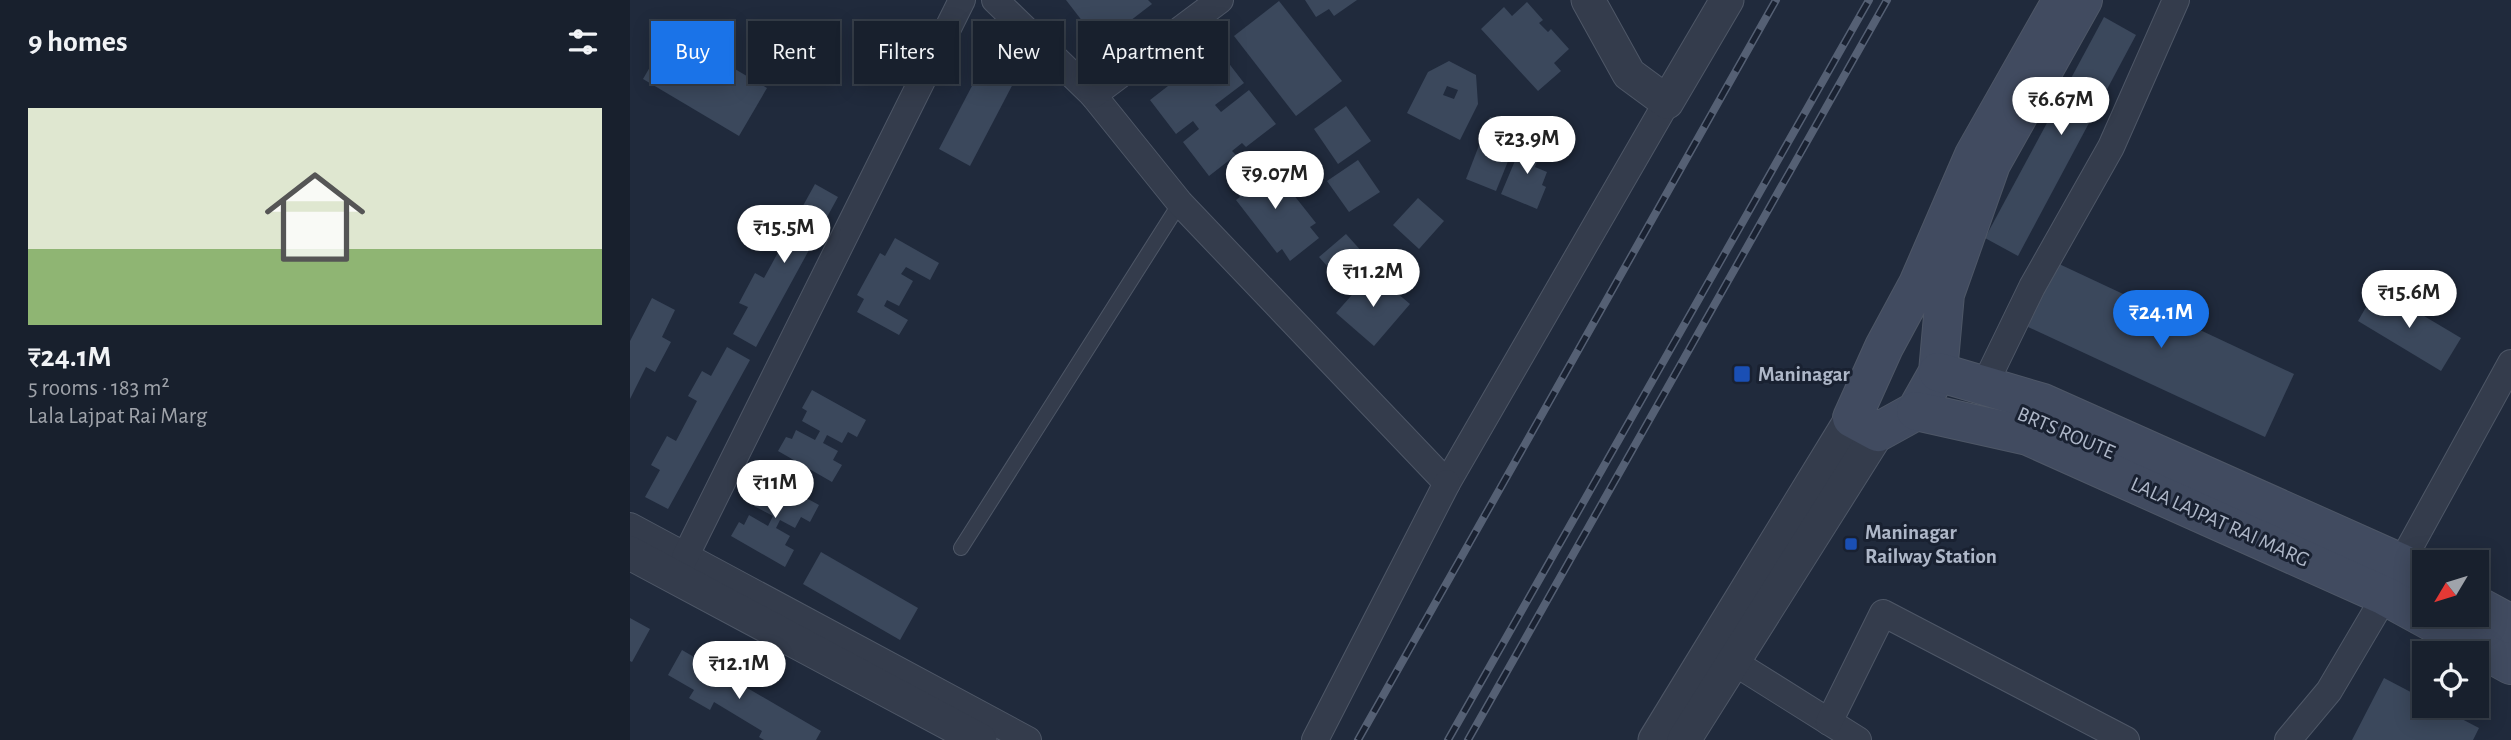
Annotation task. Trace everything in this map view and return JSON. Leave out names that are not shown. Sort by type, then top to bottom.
[{"type":"main road","points":[[2062,0],[1974,155],[1931,289],[1938,372],[1916,411],[1865,425],[1884,347],[1931,289],[1991,164],[2083,0]]},
{"type":"main road","name":"LALA LAJPAT RAI MARG","points":[[1938,372],[2043,403],[2403,578],[2511,665]]},
{"type":"main road","name":"LALA LAJPAT RAI MARG","points":[[1916,411],[2028,436],[2403,578]]},
{"type":"main road","points":[[2489,612],[2511,624]]},
{"type":"street","points":[[685,557],[962,0]]},
{"type":"street","points":[[995,0],[1093,95],[1180,202],[1447,483]]},
{"type":"street","points":[[1093,95],[1220,0]]},
{"type":"street","points":[[1588,0],[1629,74],[1667,102]]},
{"type":"street","points":[[1315,740],[1447,483],[1727,0]]},
{"type":"street","points":[[1983,386],[2032,287],[2111,147],[2176,0]]},
{"type":"street","points":[[2288,740],[2329,691],[2403,578],[2511,363]]},
{"type":"street","points":[[1684,740],[1732,661],[1865,425]]},
{"type":"street","points":[[1655,740],[1865,425]]},
{"type":"street","points":[[630,526],[1028,740]]},
{"type":"street","points":[[630,554],[980,740]]},
{"type":"street","points":[[630,574],[941,740]]},
{"type":"street","points":[[1829,722],[1883,613],[2126,740]]},
{"type":"street","points":[[1732,661],[1858,740]]},
{"type":"lane","points":[[961,548],[1180,202]]},
{"type":"lane","name":"BRTS ROUTE","points":[[1983,386],[1988,400],[2012,410]]},
{"type":"building","points":[[1066,0],[1148,0],[1152,4],[1130,21],[1082,21]]},
{"type":"building","points":[[1305,0],[1357,0],[1334,16],[1329,9],[1316,17]]},
{"type":"building","points":[[1279,1],[1342,81],[1296,116],[1234,36]]},
{"type":"building","points":[[1527,2],[1543,20],[1539,23],[1548,32],[1551,29],[1569,49],[1554,63],[1561,71],[1538,91],[1481,29],[1504,7],[1512,16]]},
{"type":"building","points":[[2104,17],[2136,35],[2018,256],[1985,238]]},
{"type":"building","points":[[1449,61],[1476,75],[1478,104],[1460,140],[1407,113],[1428,72]],"holes":[[[1447,86],[1458,90],[1454,99],[1443,95]]]},
{"type":"building","points":[[1228,62],[1244,83],[1215,105],[1221,112],[1249,90],[1276,124],[1246,147],[1242,143],[1232,151],[1236,155],[1209,176],[1183,142],[1199,129],[1193,121],[1176,134],[1150,100],[1171,84],[1228,84]]},
{"type":"building","points":[[651,65],[651,84],[643,79]]},
{"type":"building","points":[[734,68],[748,77],[748,84],[760,84],[767,88],[739,136],[651,84],[734,84]]},
{"type":"building","points":[[973,84],[1013,84],[970,166],[939,149]]},
{"type":"building","points":[[1346,106],[1371,141],[1338,164],[1314,129]]},
{"type":"building","points":[[1490,117],[1521,129],[1496,191],[1466,179]]},
{"type":"building","points":[[1525,137],[1544,145],[1535,167],[1547,172],[1542,185],[1546,187],[1537,209],[1501,194]]},
{"type":"building","points":[[1358,160],[1380,192],[1349,212],[1327,181]]},
{"type":"building","points":[[1259,162],[1269,174],[1274,170],[1316,223],[1310,227],[1319,238],[1290,261],[1282,249],[1277,253],[1236,200],[1240,197],[1231,184]]},
{"type":"building","points":[[815,184],[838,197],[756,347],[733,334],[748,307],[739,303],[755,273],[764,278],[786,238],[776,233],[790,208],[799,213]]},
{"type":"building","points":[[1418,198],[1444,221],[1419,249],[1393,225]]},
{"type":"building","points":[[1346,234],[1373,264],[1346,287],[1319,257]]},
{"type":"building","points":[[895,238],[939,263],[930,280],[906,267],[901,274],[913,281],[899,306],[887,300],[884,306],[908,320],[899,335],[857,312],[864,299],[857,295],[880,253],[885,256]]},
{"type":"building","points":[[2057,263],[2294,374],[2265,437],[2028,327]]},
{"type":"building","points":[[1372,272],[1410,304],[1374,346],[1336,313]]},
{"type":"building","points":[[2377,288],[2461,338],[2441,371],[2358,321]]},
{"type":"building","points":[[652,298],[675,310],[662,337],[671,342],[655,372],[646,367],[630,399],[630,341]]},
{"type":"building","points":[[727,347],[750,360],[668,509],[645,497],[660,470],[651,465],[667,436],[676,441],[697,401],[688,396],[702,371],[711,376]]},
{"type":"building","points":[[812,390],[866,420],[857,437],[848,432],[842,443],[827,435],[823,443],[838,451],[833,460],[842,465],[832,482],[778,451],[786,437],[792,439],[796,430],[815,440],[820,431],[802,421],[807,411],[802,408]]},
{"type":"building","points":[[764,475],[819,505],[810,522],[801,517],[795,528],[780,520],[776,528],[790,536],[785,545],[794,550],[785,567],[731,536],[739,522],[744,525],[749,515],[768,526],[773,516],[754,506],[760,496],[755,493]]},
{"type":"building","points":[[821,552],[918,608],[900,640],[803,584]]},
{"type":"building","points":[[630,618],[650,629],[632,662],[630,661]]},
{"type":"building","points":[[682,650],[821,731],[816,740],[764,740],[759,737],[762,731],[714,702],[710,710],[689,698],[694,690],[668,675]]},
{"type":"building","points":[[2384,678],[2412,693],[2412,718],[2460,718],[2479,728],[2473,740],[2352,740]]},
{"type":"railway","points":[[1358,740],[1776,0]]},
{"type":"railway","points":[[1448,740],[1869,0]]},
{"type":"railway","points":[[1468,740],[1887,0]]},
{"type":"place","name":"Maninagar","points":[[1742,374]]},
{"type":"place","name":"Maninagar Railway Station","points":[[1851,544]]}]
